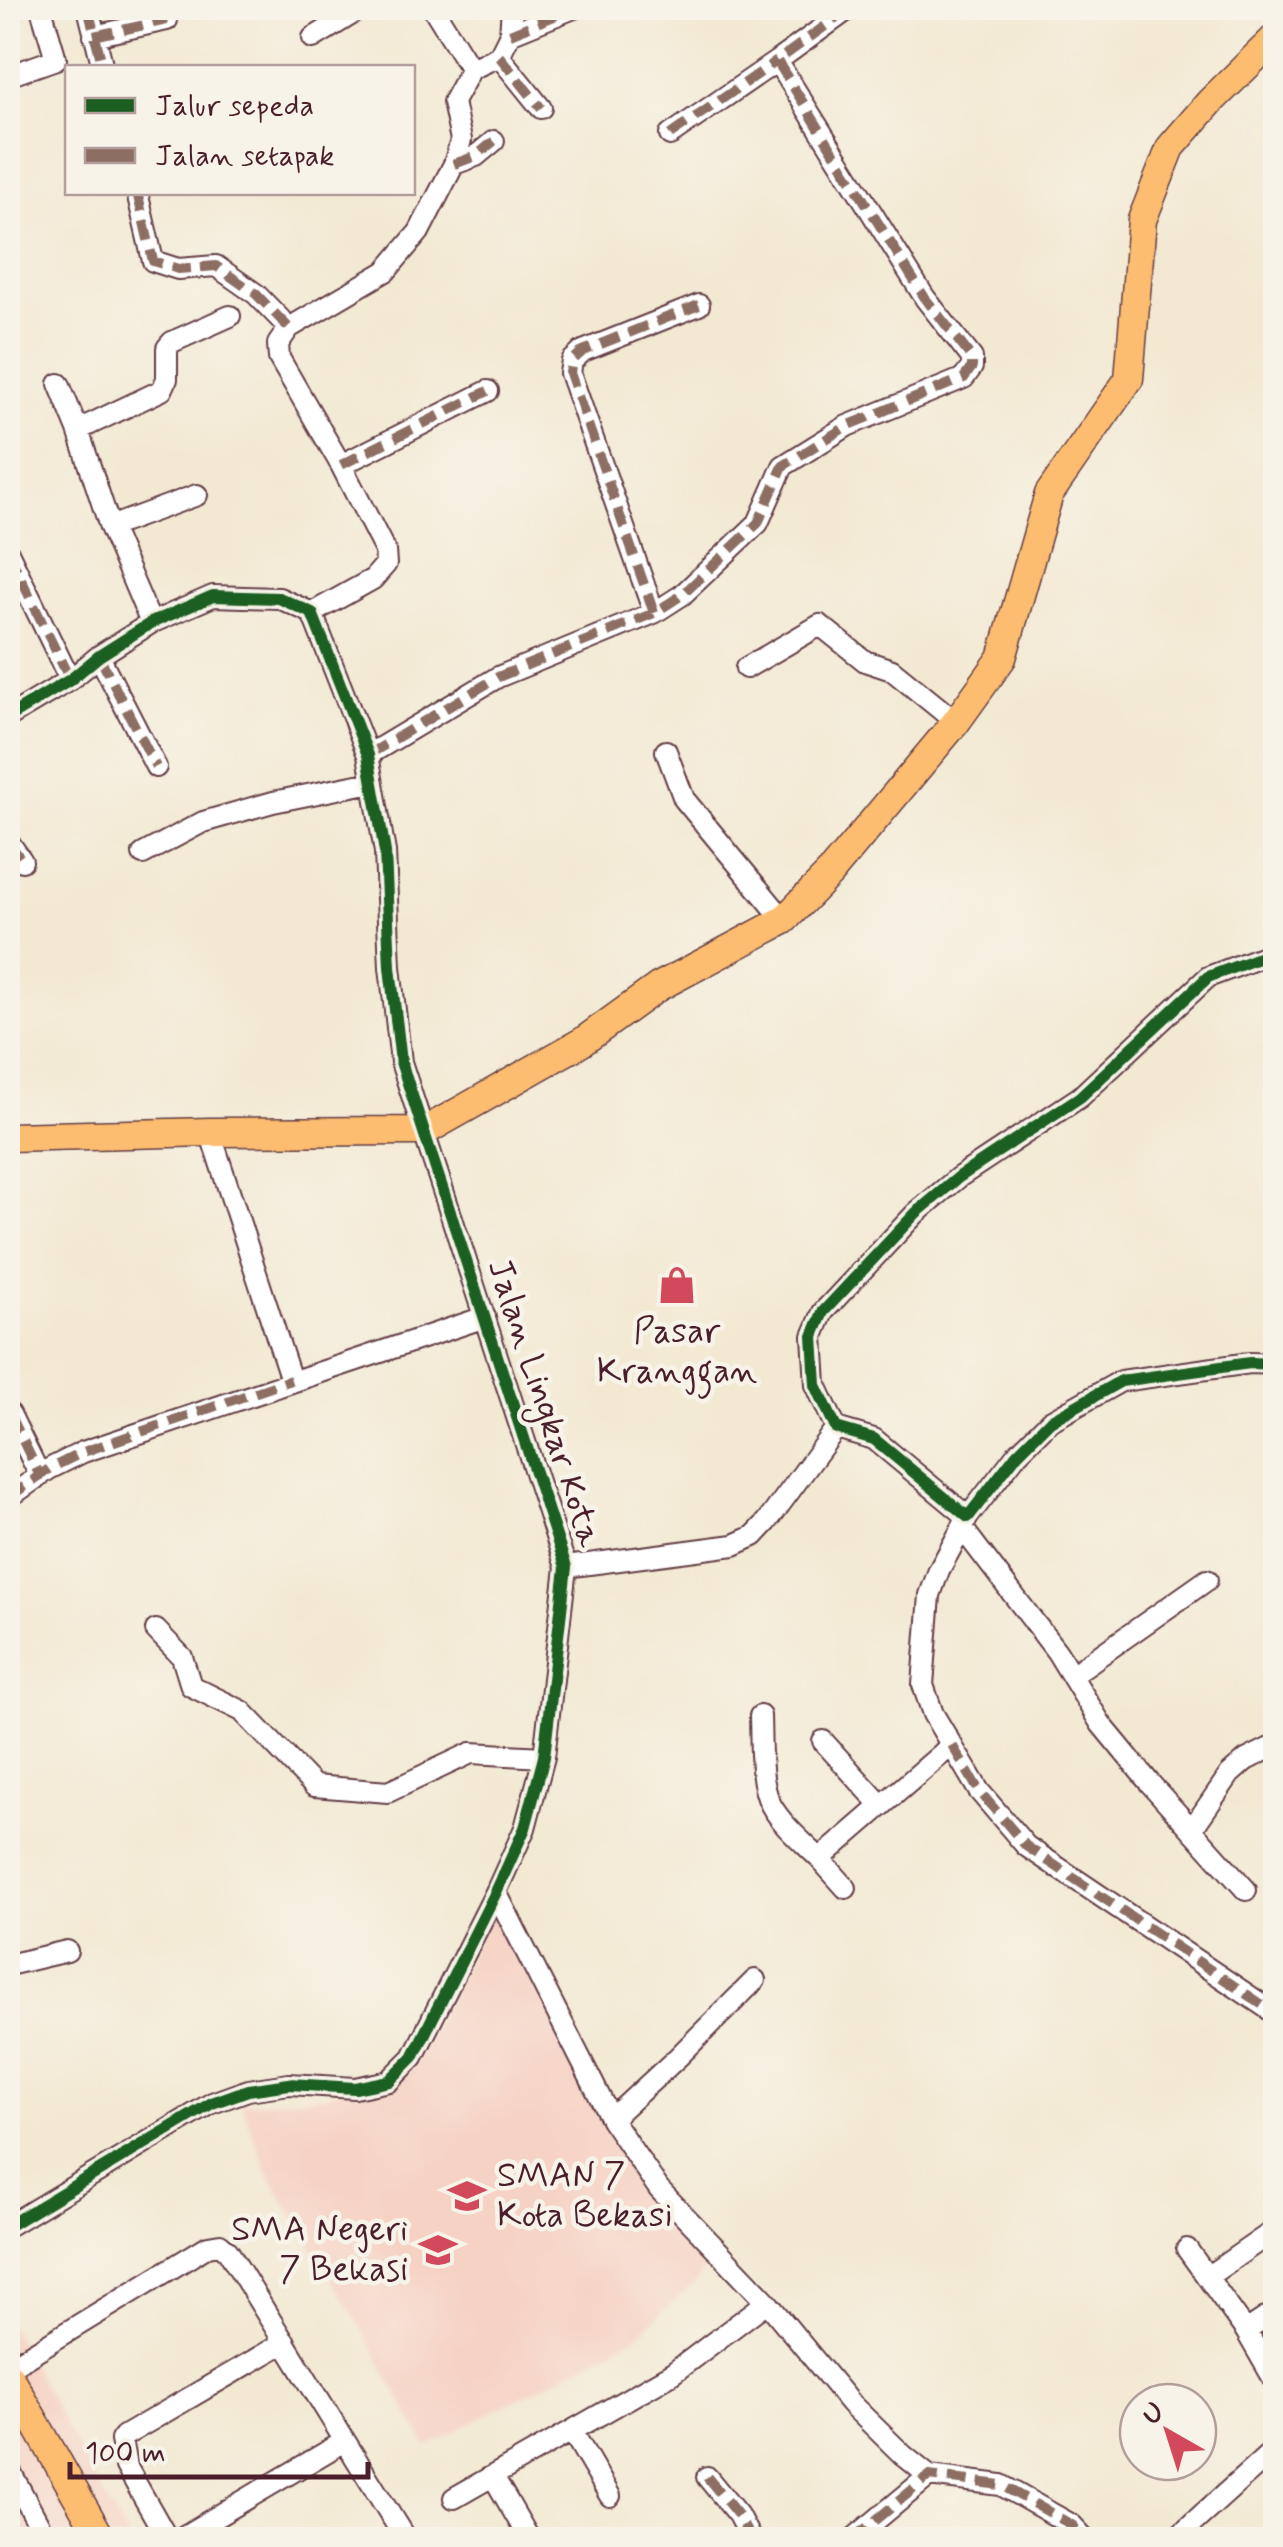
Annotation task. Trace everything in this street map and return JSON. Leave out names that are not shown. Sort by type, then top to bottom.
[{"type":"main road","points":[[8,1137],[425,1131],[582,1042],[658,987],[784,920],[829,874],[956,722],[1002,658],[1050,494],[1129,379],[1142,220],[1171,147],[1276,37]]},
{"type":"main road","points":[[8,2371],[102,2540]]},
{"type":"street","points":[[8,76],[56,60],[41,8]]},
{"type":"street","points":[[88,8],[102,65]]},
{"type":"street","points":[[313,38],[362,8]]},
{"type":"street","points":[[433,8],[471,70]]},
{"type":"street","points":[[8,717],[70,680],[98,656],[151,623],[213,596],[279,598],[312,613],[373,579],[386,564],[385,551],[279,358],[278,344],[289,328],[386,271],[419,232],[454,164],[460,140],[454,102],[471,70],[498,56],[510,34],[512,8]]},
{"type":"street","points":[[510,34],[574,8]]},
{"type":"street","points":[[670,135],[850,8]]},
{"type":"street","points":[[94,36],[166,20]]},
{"type":"street","points":[[498,56],[541,108]]},
{"type":"street","points":[[368,755],[498,676],[654,613],[682,595],[758,523],[782,466],[848,426],[964,378],[972,367],[972,358],[925,298],[778,61]]},
{"type":"street","points":[[454,164],[476,156],[494,141]]},
{"type":"street","points":[[138,195],[153,261],[178,269],[216,266],[256,294],[289,328]]},
{"type":"street","points":[[654,613],[570,373],[572,361],[584,351],[698,305]]},
{"type":"street","points":[[78,430],[162,390],[168,379],[167,348],[172,342],[230,316]]},
{"type":"street","points":[[60,384],[110,527],[151,623]]},
{"type":"street","points":[[340,465],[488,390]]},
{"type":"street","points":[[110,527],[197,494]]},
{"type":"street","points":[[8,552],[70,680]]},
{"type":"street","name":"Jalan Lingkar Kota","points":[[8,2226],[212,2103],[248,2090],[289,2084],[355,2088],[389,2081],[413,2057],[496,1892],[526,1828],[544,1757],[566,1567],[401,1062],[390,967],[385,852],[368,755],[312,613]]},
{"type":"street","points":[[746,668],[820,625],[865,661],[892,670],[956,722]]},
{"type":"street","points":[[98,656],[156,767]]},
{"type":"street","points":[[666,752],[684,799],[784,920]]},
{"type":"street","points":[[144,854],[204,822],[273,802],[372,782]]},
{"type":"street","points":[[8,841],[22,861]]},
{"type":"street","points":[[1246,1890],[1101,1724],[1072,1675],[981,1550],[966,1523],[874,1439],[836,1428],[816,1385],[813,1336],[823,1312],[916,1213],[959,1177],[1080,1097],[1208,978],[1261,957],[1276,956]]},
{"type":"street","points":[[210,1132],[290,1380]]},
{"type":"street","points":[[8,1498],[83,1452],[485,1317]]},
{"type":"street","points":[[1276,1364],[1250,1363],[1121,1382],[1050,1422],[1017,1454],[966,1523],[939,1570],[930,1595],[923,1685],[933,1714],[979,1790],[1026,1846],[1276,2014]]},
{"type":"street","points":[[10,1414],[40,1476]]},
{"type":"street","points":[[566,1567],[734,1544],[754,1536],[836,1428]]},
{"type":"street","points":[[1072,1675],[1207,1580]]},
{"type":"street","points":[[156,1630],[182,1658],[191,1686],[242,1711],[314,1786],[388,1792],[471,1753],[544,1757]]},
{"type":"street","points":[[760,1716],[768,1800],[846,1888]]},
{"type":"street","points":[[824,1741],[881,1806]]},
{"type":"street","points":[[1192,1829],[1230,1774],[1276,1744]]},
{"type":"street","points":[[820,1859],[952,1745]]},
{"type":"street","points":[[496,1892],[611,2119],[658,2189],[767,2302],[850,2403],[929,2476],[1002,2485],[1072,2525],[1086,2540]]},
{"type":"street","points":[[8,1965],[67,1951]]},
{"type":"street","points":[[611,2119],[755,1980]]},
{"type":"street","points":[[1207,2277],[1276,2229]]},
{"type":"street","points":[[8,2371],[216,2244],[228,2250],[406,2540]]},
{"type":"street","points":[[1187,2249],[1246,2332],[1276,2383]]},
{"type":"street","points":[[454,2498],[674,2373],[767,2302]]},
{"type":"street","points":[[1246,2332],[1276,2311]]},
{"type":"street","points":[[168,2540],[126,2466],[121,2445],[124,2436],[286,2342]]},
{"type":"street","points":[[572,2431],[610,2496]]},
{"type":"street","points":[[177,2540],[344,2441]]},
{"type":"street","points":[[1174,2540],[1276,2448]]},
{"type":"street","points":[[8,2467],[47,2540]]},
{"type":"street","points":[[493,2476],[530,2540]]},
{"type":"street","points":[[852,2540],[929,2476]]},
{"type":"street","points":[[707,2478],[738,2514],[751,2540]]},
{"type":"shaded area","name":"SMAN 7 Kota Bekasi","points":[[492,1912],[502,1921],[615,2143],[667,2217],[712,2254],[697,2281],[635,2337],[427,2447],[269,2176],[241,2103],[321,2096],[414,2066]]},
{"type":"shaded area","points":[[8,2322],[128,2539],[8,2539]]},
{"type":"marked path","points":[[88,8],[102,65]]},
{"type":"marked path","points":[[510,34],[574,8]]},
{"type":"marked path","points":[[368,755],[498,677],[654,613],[682,595],[758,523],[783,466],[847,426],[964,378],[972,367],[972,358],[925,298],[777,61],[850,8]]},
{"type":"marked path","points":[[94,36],[167,20]]},
{"type":"marked path","points":[[499,56],[541,108]]},
{"type":"marked path","points":[[670,135],[777,61]]},
{"type":"marked path","points":[[454,164],[476,156],[494,141]]},
{"type":"marked path","points":[[138,195],[153,261],[178,269],[216,266],[256,294],[289,328]]},
{"type":"marked path","points":[[654,613],[570,373],[572,361],[583,351],[699,305]]},
{"type":"marked path","points":[[341,465],[488,391]]},
{"type":"marked path","points":[[8,552],[70,680]]},
{"type":"marked path","points":[[99,656],[156,767]]},
{"type":"marked path","points":[[8,841],[22,861]]},
{"type":"marked path","points":[[8,1498],[49,1469],[83,1452],[291,1380]]},
{"type":"marked path","points":[[10,1414],[40,1476]]},
{"type":"marked path","points":[[952,1745],[979,1791],[1026,1846],[1276,2014]]},
{"type":"marked path","points":[[852,2540],[929,2476],[1001,2485],[1072,2525],[1086,2540]]},
{"type":"marked path","points":[[707,2477],[738,2515],[751,2540]]},
{"type":"cycle path","points":[[8,717],[70,680],[151,623],[213,596],[279,598],[312,613],[368,755],[385,852],[390,967],[401,1062],[566,1567],[544,1757],[525,1828],[413,2057],[389,2081],[355,2088],[289,2084],[248,2090],[212,2103],[8,2226]]},
{"type":"cycle path","points":[[1276,956],[1261,957],[1208,977],[1080,1097],[959,1177],[916,1213],[823,1312],[813,1336],[816,1385],[836,1428],[874,1439],[968,1517],[1017,1454],[1050,1421],[1121,1381],[1250,1363],[1276,1364]]},
{"type":"place","name":"Pasar Kranggan","points":[[677,1285]]},
{"type":"place","name":"SMAN 7 Kota Bekasi","points":[[467,2196]]},
{"type":"place","name":"SMA Negeri 7 Bekasi","points":[[438,2250]]}]
